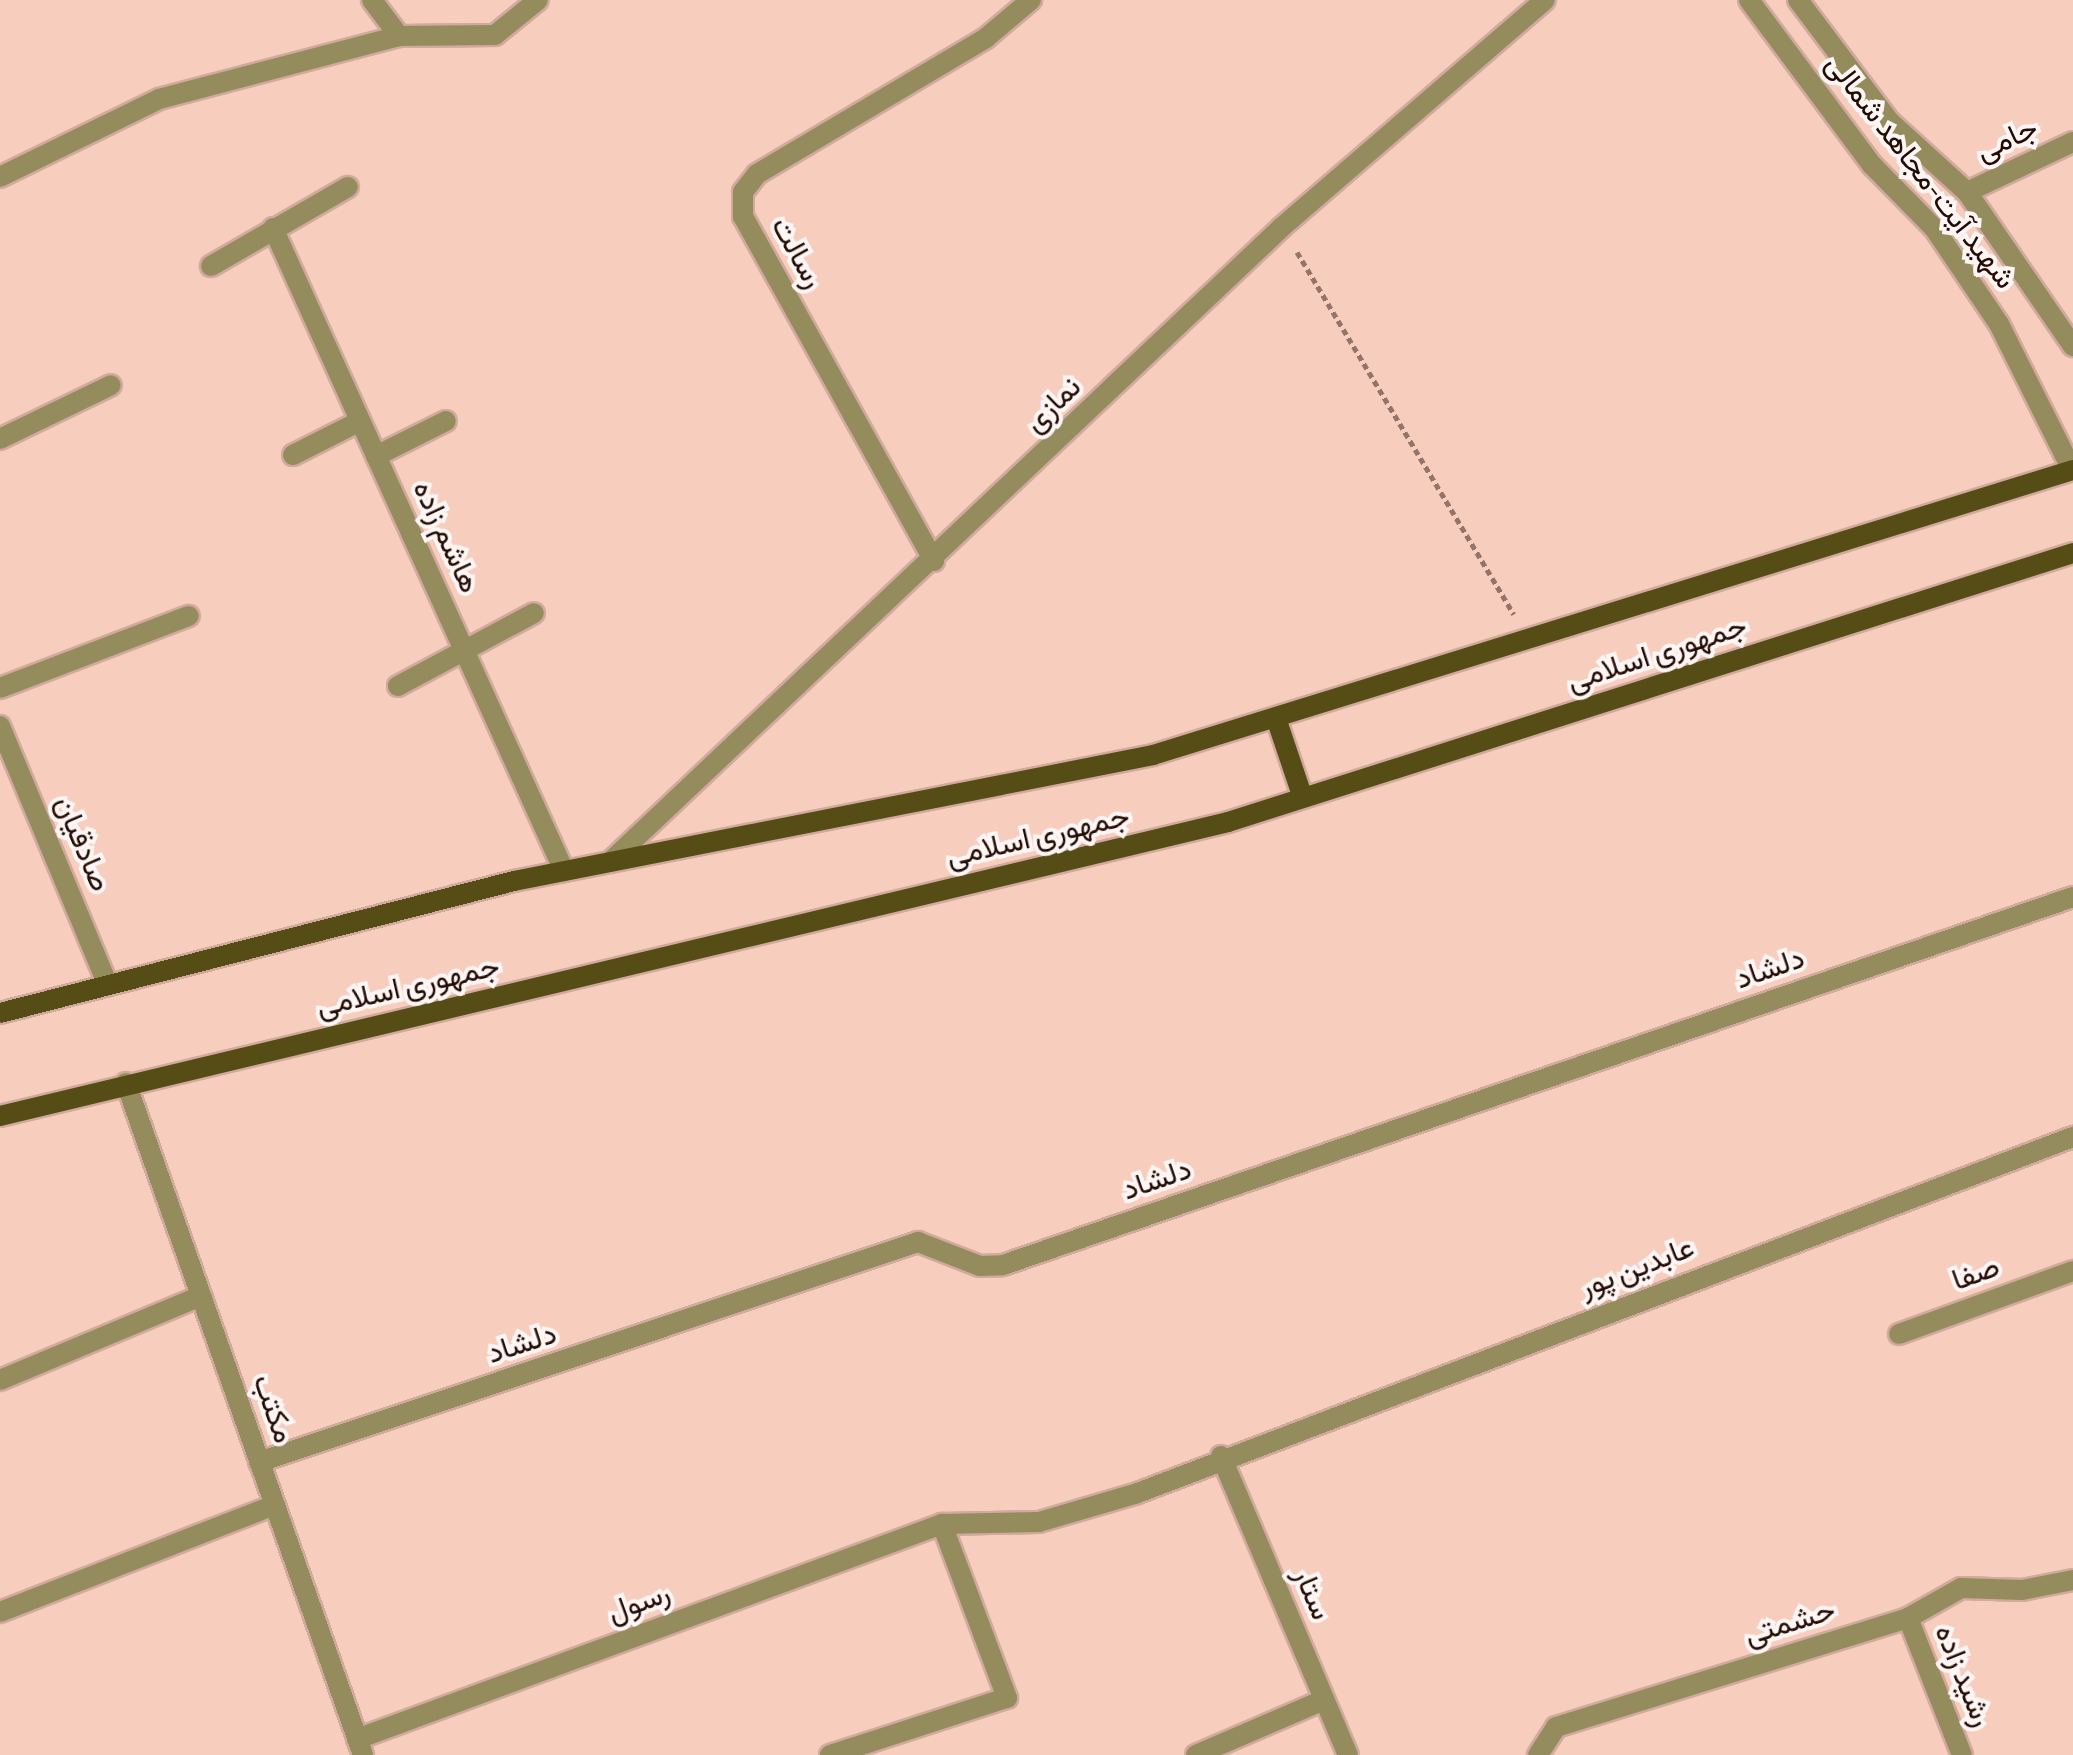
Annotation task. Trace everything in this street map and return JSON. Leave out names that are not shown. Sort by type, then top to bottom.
[{"type":"main road","name":"جمهوری اسلامی","points":[[0,1013],[564,871],[1153,755],[2073,471]]},
{"type":"main road","name":"جمهوری اسلامی","points":[[0,1116],[1303,798],[2073,553]]},
{"type":"main road","points":[[1276,718],[1303,798]]},
{"type":"street","points":[[372,0],[399,36]]},
{"type":"street","points":[[0,177],[159,99],[399,36],[495,35],[538,0]]},
{"type":"street","name":"رسالت","points":[[934,561],[743,217],[743,192],[757,174],[986,38],[1031,0]]},
{"type":"street","name":"نمازی","points":[[610,862],[934,561],[1282,227],[1545,0]]},
{"type":"street","name":"شهید آیت-مجاهد شمالی","points":[[1749,0],[1872,165],[1934,228],[1999,324],[2073,471]]},
{"type":"street","name":"شهید آیت-مجاهد شمالی","points":[[1798,0],[1890,122],[1967,192],[2073,346]]},
{"type":"street","name":"جامی","points":[[1967,192],[2073,142]]},
{"type":"street","points":[[211,266],[348,187]]},
{"type":"street","name":"هاشم زاده","points":[[273,228],[564,871]]},
{"type":"street","points":[[0,439],[111,385]]},
{"type":"street","points":[[293,455],[360,421]]},
{"type":"street","points":[[376,456],[446,421]]},
{"type":"street","points":[[398,686],[534,613]]},
{"type":"street","points":[[0,688],[189,616]]},
{"type":"street","name":"صادقیان","points":[[0,726],[108,985]]},
{"type":"street","name":"دلشاد","points":[[259,1462],[918,1242],[980,1266],[1003,1265],[2073,897]]},
{"type":"street","name":"مکتب","points":[[126,1083],[360,1747]]},
{"type":"street","name":"عابدین پور","points":[[942,1524],[1039,1522],[1135,1494],[1221,1456],[2073,1137]]},
{"type":"street","name":"صفا","points":[[1899,1334],[2073,1271]]},
{"type":"street","points":[[0,1380],[201,1296]]},
{"type":"street","name":"ستار","points":[[1221,1456],[1348,1755]]},
{"type":"street","points":[[0,1612],[275,1505]]},
{"type":"street","points":[[830,1755],[1007,1698],[942,1524]]},
{"type":"street","name":"رسول","points":[[360,1747],[942,1524]]},
{"type":"street","name":"حشمتی","points":[[1538,1755],[1556,1727],[1908,1618],[1961,1588],[2022,1590],[2073,1580]]},
{"type":"street","name":"رشید زاده","points":[[1908,1618],[1962,1755]]},
{"type":"street","points":[[1196,1755],[1324,1700]]},
{"type":"path","points":[[1282,227],[1530,640]]}]
